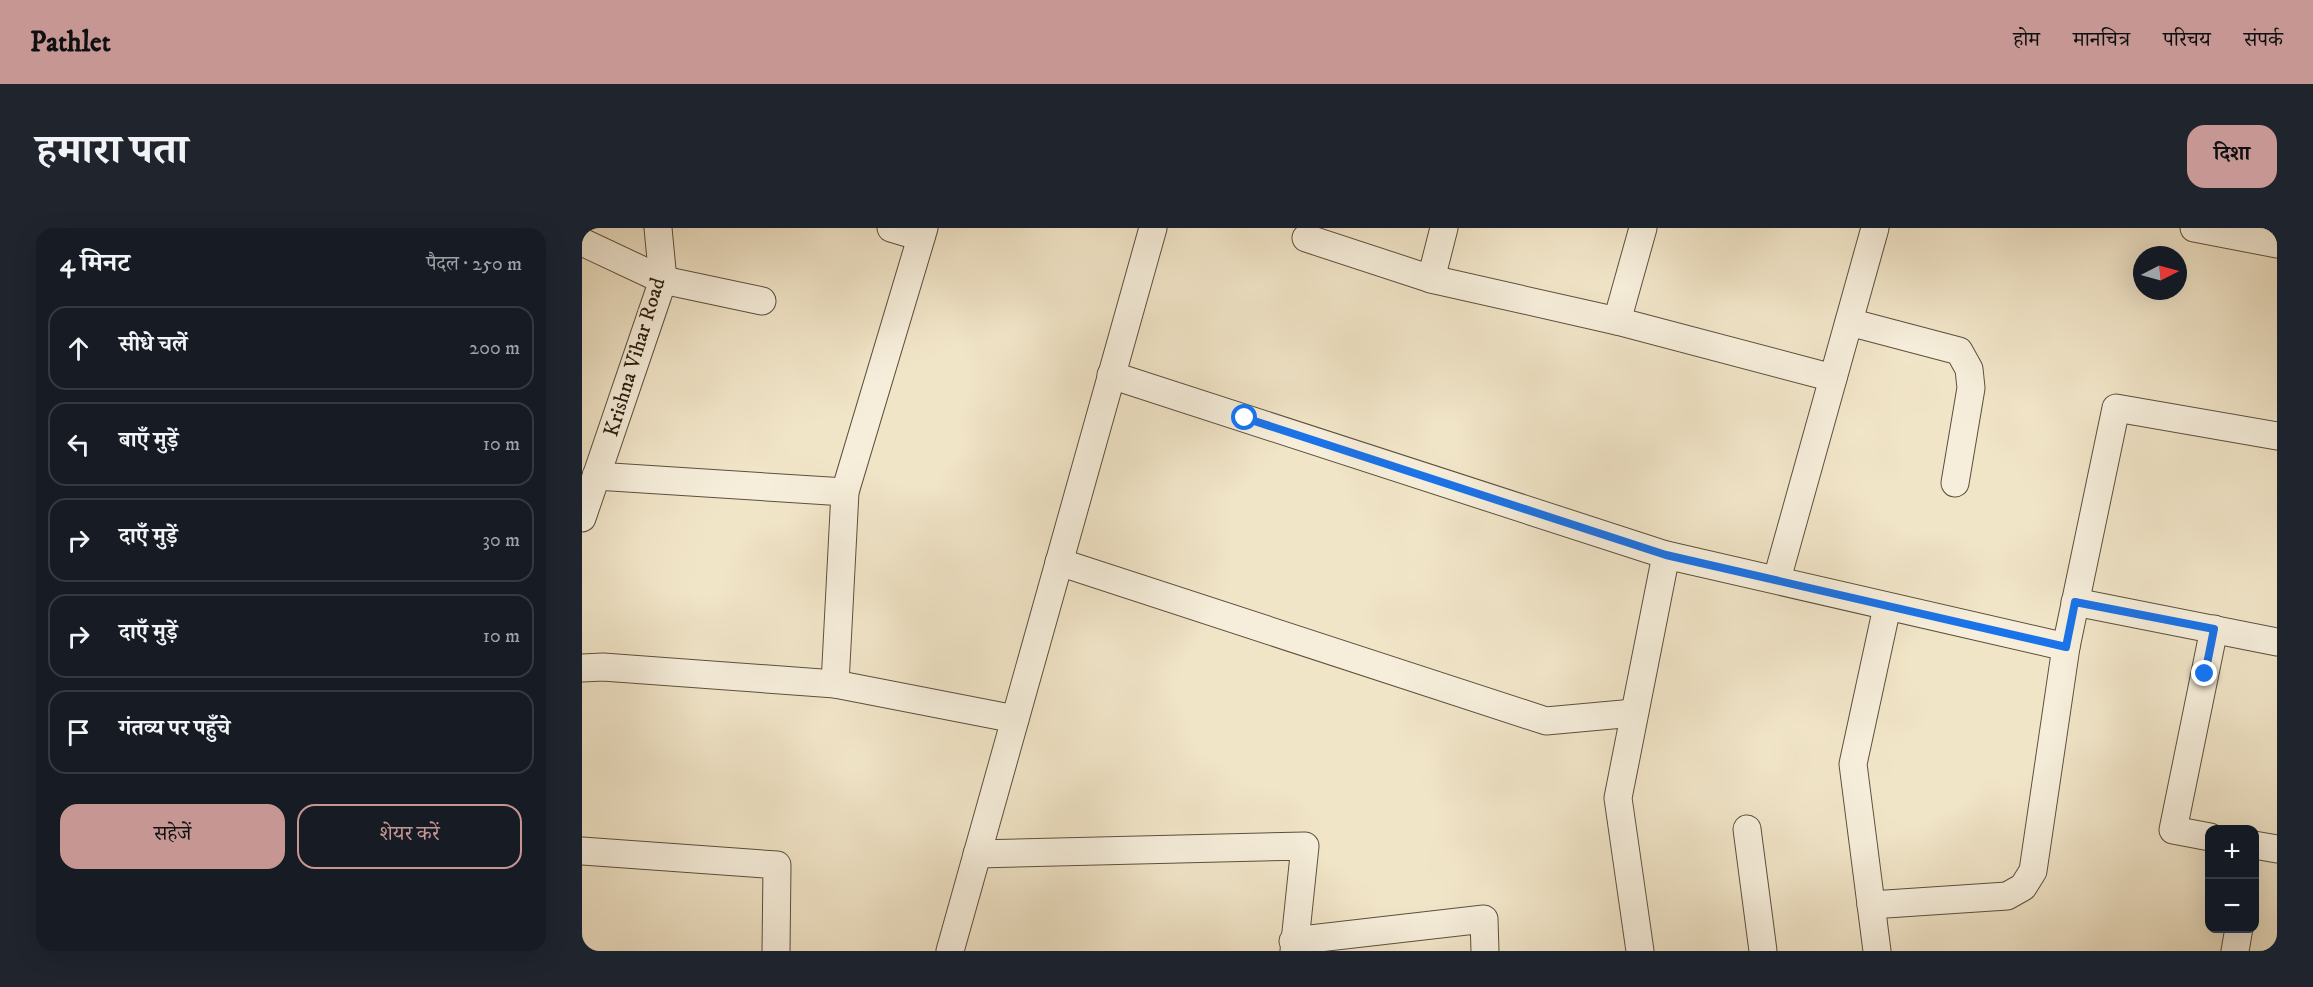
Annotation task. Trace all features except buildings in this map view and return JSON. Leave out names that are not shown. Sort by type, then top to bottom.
[{"type":"street","name":"Krishna Vihar Road","points":[[582,518],[663,280],[658,228]]},
{"type":"street","points":[[835,684],[845,492],[922,232],[891,228]]},
{"type":"street","points":[[950,951],[1153,228]]},
{"type":"street","points":[[1431,279],[1444,228]]},
{"type":"street","points":[[1617,321],[1643,228]]},
{"type":"street","points":[[1777,579],[1875,228]]},
{"type":"street","points":[[2194,228],[2277,244]]},
{"type":"street","points":[[1306,238],[1431,279],[1617,321],[1833,378]]},
{"type":"street","points":[[582,242],[663,280],[762,301]]},
{"type":"street","points":[[1849,322],[1959,351],[1969,369],[1971,388],[1955,483]]},
{"type":"street","points":[[1111,375],[1666,555],[1777,579],[1887,608],[2066,647]]},
{"type":"street","points":[[1871,905],[2007,896],[2023,887],[2033,871],[2066,647],[2116,408],[2277,436]]},
{"type":"street","points":[[596,476],[845,492]]},
{"type":"street","points":[[1640,951],[1618,798],[1666,555]]},
{"type":"street","points":[[1059,562],[1546,720],[1635,713]]},
{"type":"street","points":[[2075,602],[2277,642]]},
{"type":"street","points":[[1877,951],[1853,764],[1887,608]]},
{"type":"street","points":[[2205,836],[2173,830],[2214,629]]},
{"type":"street","points":[[582,668],[603,667],[835,684],[1015,719]]},
{"type":"street","points":[[1747,829],[1763,951]]},
{"type":"street","points":[[977,854],[1305,846],[1294,946],[1484,919],[1485,951]]},
{"type":"street","points":[[2259,846],[2277,849]]},
{"type":"street","points":[[582,850],[777,865],[776,951]]},
{"type":"street","points":[[2235,951],[2238,933]]},
{"type":"route","points":[[1245,418],[1666,555],[1777,579],[1887,608],[2066,647],[2075,602],[2214,629],[2205,674]]}]
